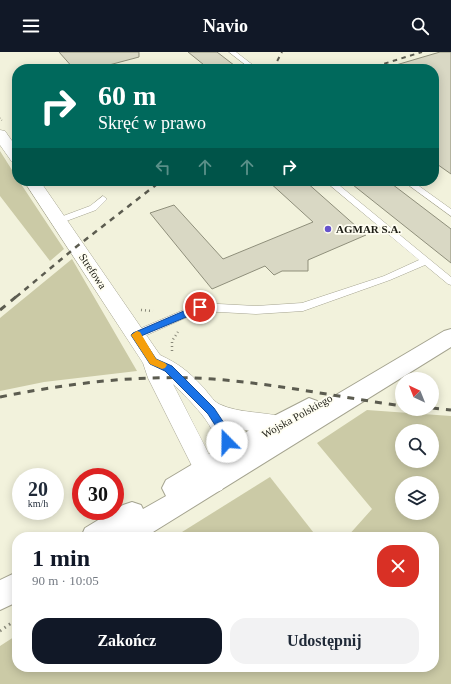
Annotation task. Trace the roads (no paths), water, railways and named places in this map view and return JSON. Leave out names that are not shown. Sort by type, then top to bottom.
[{"type":"street","points":[[0,134],[12,152]]},
{"type":"street","name":"Strefowa","points":[[35,186],[153,361],[159,378],[214,470]]},
{"type":"street","name":"Wojska Polskiego","points":[[104,532],[451,337]]},
{"type":"street","name":"Wojska Polskiego","points":[[127,532],[278,424],[333,395],[422,354]]},
{"type":"street","points":[[153,361],[169,368],[211,411],[225,432],[227,442],[214,470]]},
{"type":"street","points":[[211,411],[246,421],[278,424]]},
{"type":"street","points":[[0,596],[12,589]]},
{"type":"street","points":[[0,608],[12,601]]},
{"type":"lane","points":[[233,53],[242,52]]},
{"type":"lane","points":[[233,53],[248,64]]},
{"type":"lane","points":[[335,186],[451,282]]},
{"type":"lane","points":[[414,186],[451,213]]},
{"type":"lane","points":[[58,221],[93,208],[103,199]]},
{"type":"lane","points":[[136,335],[200,307],[256,310],[303,307],[387,278],[426,262]]},
{"type":"railway","points":[[276,64],[282,52]]},
{"type":"railway","points":[[383,64],[422,52]]},
{"type":"railway","points":[[16,297],[76,247],[155,186]]},
{"type":"railway","points":[[0,310],[17,296]]},
{"type":"railway","points":[[0,397],[106,381],[186,378],[261,384],[395,405]]},
{"type":"railway","points":[[439,409],[451,410]]},
{"type":"place","name":"AGMAR S.A.","points":[[328,229]]}]
